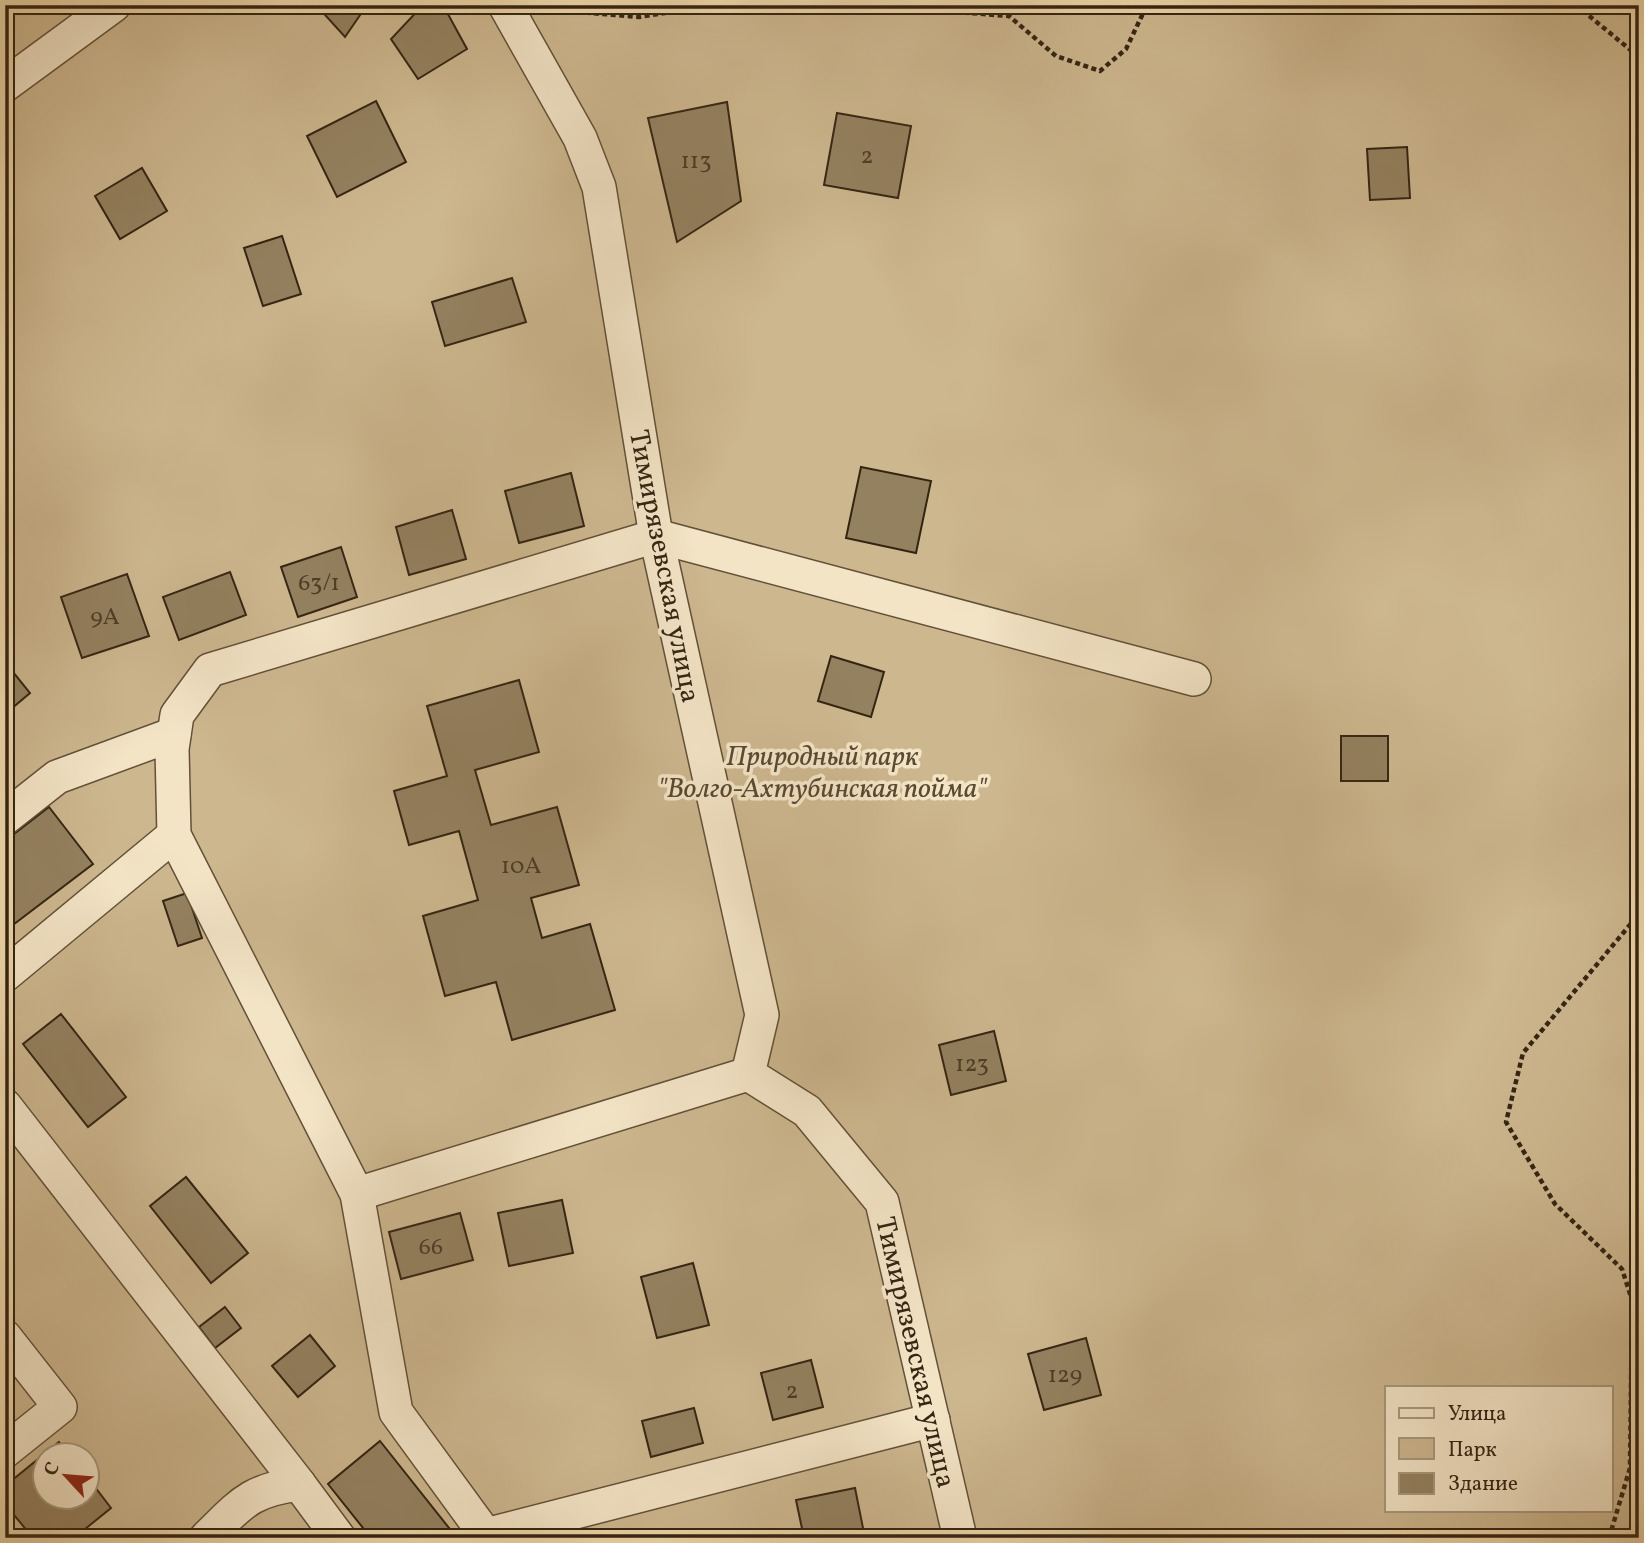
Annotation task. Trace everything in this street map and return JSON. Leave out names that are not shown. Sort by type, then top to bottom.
[{"type":"street","points":[[5,85],[114,5]]},
{"type":"street","name":"Тимирязевская улица","points":[[506,6],[580,138],[599,187],[656,536],[762,1015],[748,1074],[807,1111],[881,1202],[960,1538]]},
{"type":"street","points":[[933,1420],[487,1536],[396,1412],[357,1194],[174,835],[172,749],[177,715],[210,670],[656,536],[1194,679]]},
{"type":"street","points":[[5,818],[57,777],[174,734]]},
{"type":"street","points":[[5,975],[174,835]]},
{"type":"street","points":[[357,1194],[748,1074]]},
{"type":"street","points":[[5,1106],[339,1538]]},
{"type":"street","points":[[5,1337],[60,1407],[5,1451]]},
{"type":"street","points":[[206,1538],[246,1499],[273,1487],[299,1484]]},
{"type":"path","points":[[506,6],[639,17],[716,5]]},
{"type":"path","points":[[862,5],[1009,16],[1056,57],[1100,71],[1126,49],[1147,5]]},
{"type":"path","points":[[1576,5],[1639,57]]},
{"type":"path","points":[[1609,1538],[1630,1468],[1632,1300],[1622,1269],[1555,1204],[1506,1122],[1523,1053],[1639,914]]},
{"type":"green space","name":"Природный парк \"Волго-Ахтубинская пойма\"","points":[[5,5],[1639,5],[1639,1538],[5,1538]]},
{"type":"building","points":[[316,5],[367,5],[345,37]]},
{"type":"building","points":[[423,5],[443,5],[467,49],[418,79],[391,39]]},
{"type":"building","points":[[376,101],[406,162],[337,197],[307,136]]},
{"type":"building","points":[[727,102],[741,201],[677,242],[648,118]]},
{"type":"building","points":[[837,113],[911,126],[898,198],[824,185]]},
{"type":"building","points":[[1407,147],[1410,198],[1370,200],[1367,149]]},
{"type":"building","points":[[142,168],[167,211],[120,239],[95,196]]},
{"type":"building","points":[[282,236],[301,294],[263,306],[244,248]]},
{"type":"building","points":[[512,278],[526,322],[445,346],[432,302]]},
{"type":"building","points":[[861,467],[931,481],[916,553],[846,538]]},
{"type":"building","points":[[571,473],[584,526],[519,543],[505,491]]},
{"type":"building","points":[[452,510],[466,559],[409,575],[396,527]]},
{"type":"building","points":[[341,547],[357,597],[298,617],[281,567]]},
{"type":"building","points":[[230,572],[246,615],[179,640],[163,597]]},
{"type":"building","points":[[127,574],[149,636],[82,658],[61,597]]},
{"type":"building","points":[[831,656],[884,672],[871,717],[818,701]]},
{"type":"building","points":[[5,662],[30,693],[5,714]]},
{"type":"building","points":[[519,680],[539,752],[475,770],[491,825],[557,807],[579,885],[531,898],[542,938],[590,924],[615,1010],[512,1040],[496,982],[445,996],[423,916],[478,900],[459,831],[409,845],[394,791],[447,776],[427,706]]},
{"type":"building","points":[[1341,736],[1388,736],[1388,781],[1341,781]]},
{"type":"building","points":[[49,807],[93,864],[5,931],[5,841]]},
{"type":"building","points":[[187,893],[202,938],[178,946],[163,901]]},
{"type":"building","points":[[61,1014],[126,1097],[88,1127],[23,1044]]},
{"type":"building","points":[[994,1031],[1006,1081],[951,1095],[939,1045]]},
{"type":"building","points":[[186,1177],[248,1253],[211,1283],[150,1206]]},
{"type":"building","points":[[562,1200],[573,1253],[509,1266],[498,1213]]},
{"type":"building","points":[[460,1213],[473,1260],[401,1279],[389,1232]]},
{"type":"building","points":[[693,1263],[709,1325],[657,1338],[641,1277]]},
{"type":"building","points":[[225,1307],[241,1328],[215,1348],[199,1327]]},
{"type":"building","points":[[310,1335],[335,1366],[298,1397],[272,1366]]},
{"type":"building","points":[[1086,1338],[1101,1395],[1044,1410],[1028,1354]]},
{"type":"building","points":[[811,1360],[823,1407],[773,1420],[761,1373]]},
{"type":"building","points":[[694,1408],[703,1443],[651,1457],[642,1421]]},
{"type":"building","points":[[380,1441],[457,1538],[371,1538],[328,1484]]},
{"type":"building","points":[[32,1464],[32,1512],[102,1512],[102,1496],[111,1508],[74,1538],[33,1538],[5,1504],[5,1486]]},
{"type":"building","points":[[855,1488],[865,1538],[804,1538],[796,1500]]}]
